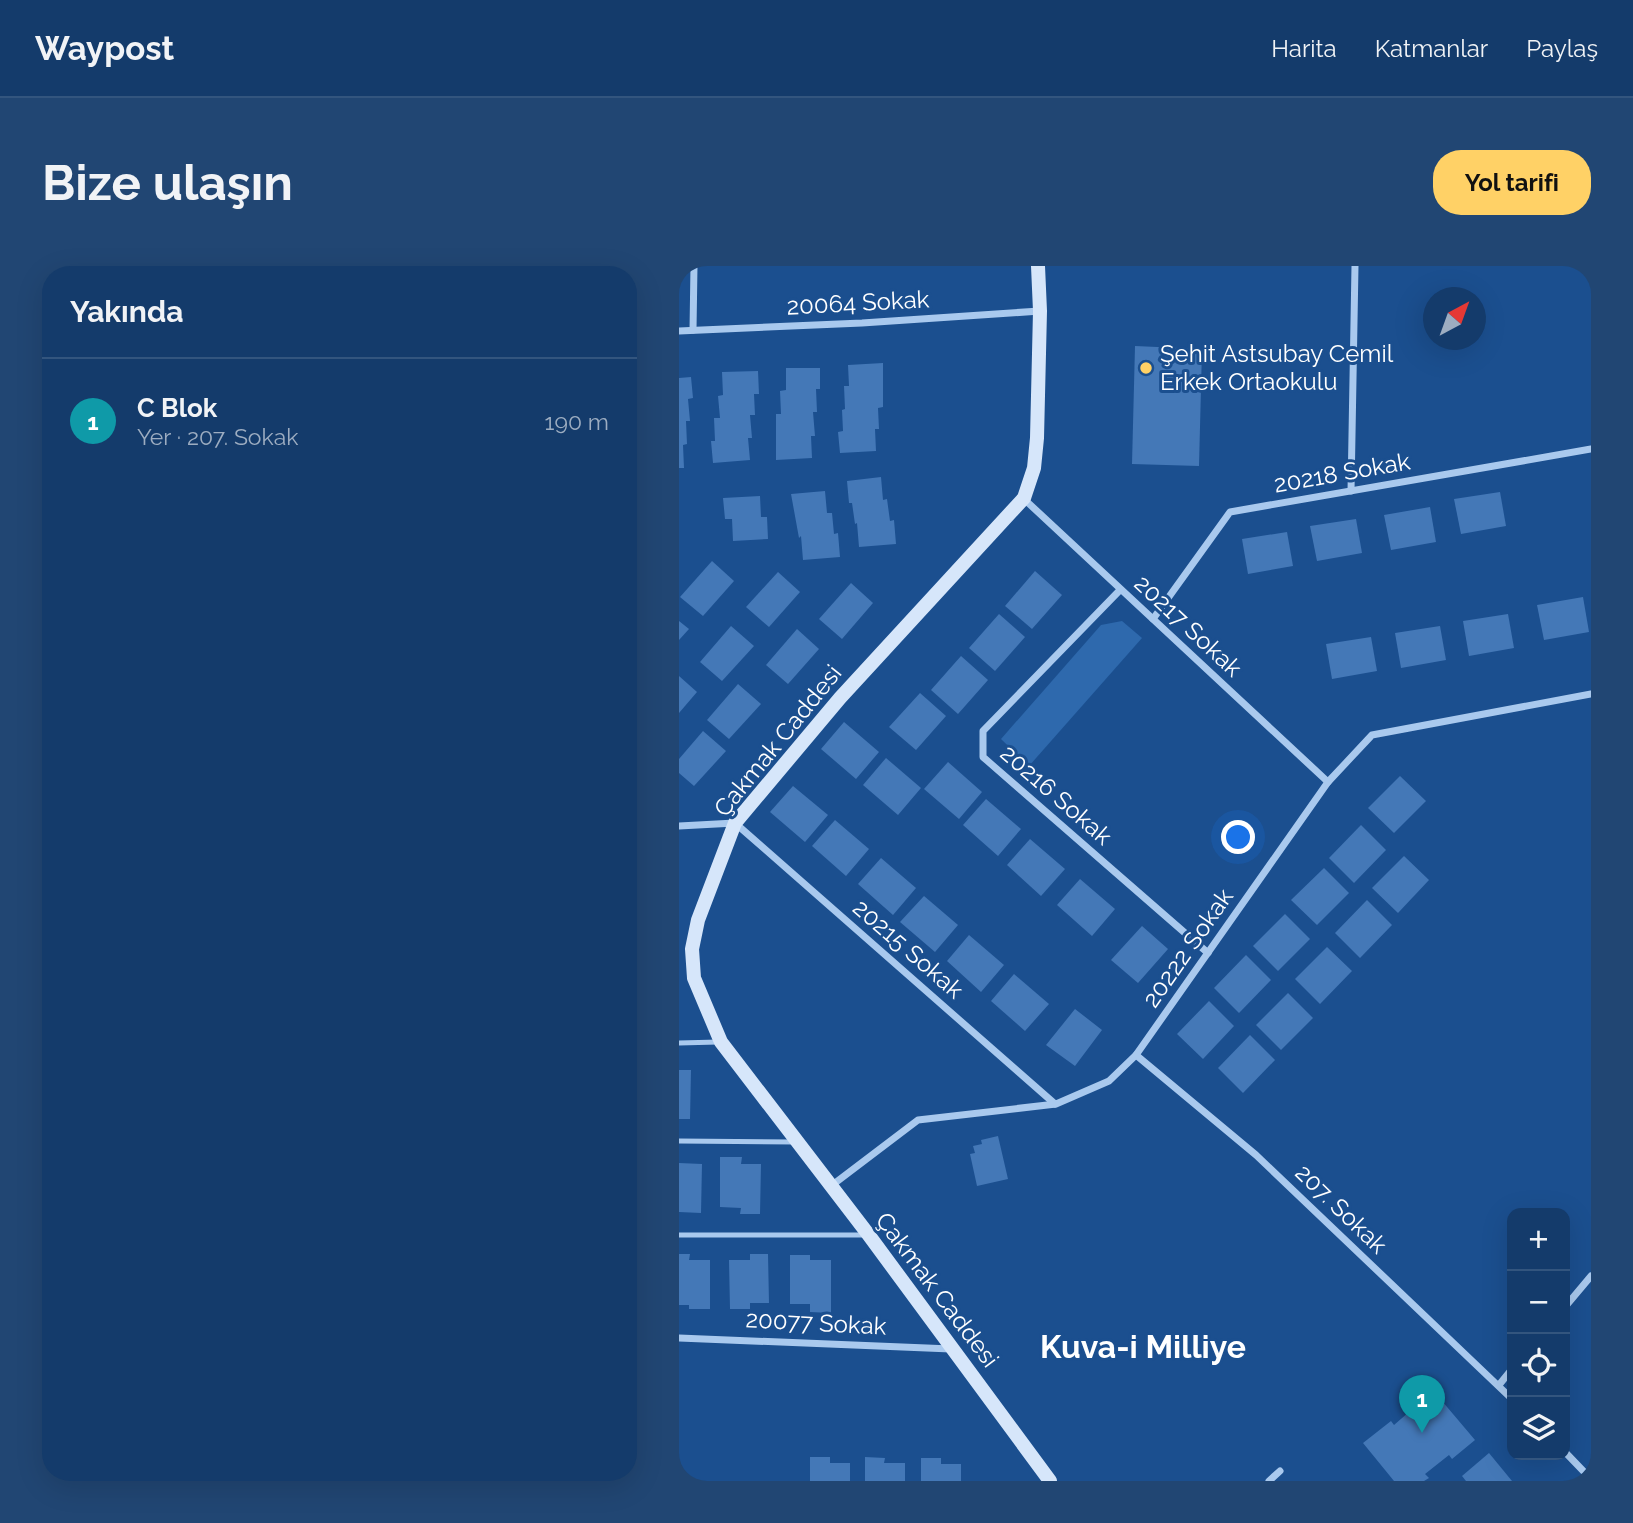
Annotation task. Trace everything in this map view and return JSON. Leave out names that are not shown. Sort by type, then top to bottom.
[{"type":"main road","name":"Çakmak Caddesi","points":[[1038,266],[1040,311],[1037,438],[1034,468],[1024,498],[840,698],[735,823],[698,920],[692,950],[694,978],[720,1042],[831,1186],[1050,1481]]},
{"type":"street","points":[[693,330],[694,266]]},
{"type":"street","points":[[1351,491],[1355,266]]},
{"type":"street","name":"20064 Sokak","points":[[679,331],[862,323],[1040,311]]},
{"type":"street","name":"20218 Sokak","points":[[1153,620],[1230,512],[1591,449]]},
{"type":"street","name":"20217 Sokak","points":[[1024,498],[1328,782]]},
{"type":"street","name":"20216 Sokak","points":[[1120,590],[983,731],[983,757],[1208,953]]},
{"type":"street","name":"20222 Sokak","points":[[831,1186],[918,1120],[1056,1104],[1109,1081],[1136,1055],[1328,782],[1372,736],[1591,694]]},
{"type":"street","points":[[679,826],[735,823]]},
{"type":"street","name":"20215 Sokak","points":[[735,823],[1056,1104]]},
{"type":"street","name":"207. Sokak","points":[[1136,1055],[1256,1155],[1510,1397]]},
{"type":"street","points":[[1570,1301],[1591,1276]]},
{"type":"street","name":"20077 Sokak","points":[[679,1338],[952,1349]]},
{"type":"street","points":[[1499,1385],[1507,1375]]},
{"type":"street","points":[[1570,1457],[1591,1479]]},
{"type":"street","points":[[1269,1481],[1280,1471]]},
{"type":"lane","points":[[679,1043],[720,1042]]},
{"type":"lane","points":[[679,1141],[798,1143]]},
{"type":"lane","points":[[679,1235],[867,1234]]},
{"type":"shaded area","points":[[1122,621],[1142,638],[1029,766],[1001,739],[1101,625]]},
{"type":"building","points":[[1135,346],[1202,349],[1199,466],[1132,464]]},
{"type":"building","points":[[883,363],[883,407],[878,408],[876,451],[840,453],[838,432],[843,431],[844,386],[849,386],[848,365]]},
{"type":"building","points":[[786,368],[820,368],[820,389],[816,389],[817,412],[813,412],[815,436],[811,436],[812,458],[776,460],[776,414],[781,414],[780,391],[786,390]]},
{"type":"building","points":[[758,371],[759,394],[754,394],[755,415],[750,415],[750,460],[713,463],[711,441],[715,441],[714,418],[720,418],[718,396],[723,395],[722,372]]},
{"type":"building","points":[[691,377],[693,398],[688,399],[690,421],[686,421],[684,468],[679,468],[679,378]]},
{"type":"building","points":[[881,477],[883,500],[887,499],[890,521],[894,520],[896,544],[859,547],[857,523],[855,524],[852,503],[849,503],[847,481]]},
{"type":"building","points":[[825,491],[827,513],[832,513],[834,534],[838,533],[840,557],[803,560],[801,536],[799,538],[791,494]]},
{"type":"building","points":[[1500,492],[1506,526],[1461,534],[1454,499]]},
{"type":"building","points":[[760,496],[761,517],[767,517],[768,539],[733,541],[732,519],[725,519],[723,498]]},
{"type":"building","points":[[1430,507],[1436,542],[1391,550],[1384,515]]},
{"type":"building","points":[[1356,519],[1362,553],[1317,561],[1310,526]]},
{"type":"building","points":[[1287,532],[1293,566],[1248,574],[1242,539]]},
{"type":"building","points":[[712,561],[734,581],[703,616],[680,597]]},
{"type":"building","points":[[1035,571],[1062,595],[1032,629],[1005,606]]},
{"type":"building","points":[[778,572],[800,592],[769,627],[746,607]]},
{"type":"building","points":[[851,583],[873,603],[842,639],[819,619]]},
{"type":"building","points":[[1583,597],[1589,632],[1544,640],[1537,605]]},
{"type":"building","points":[[999,614],[1025,637],[995,671],[969,648]]},
{"type":"building","points":[[1508,614],[1514,648],[1469,656],[1463,621]]},
{"type":"building","points":[[679,621],[689,629],[679,640]]},
{"type":"building","points":[[731,626],[754,646],[722,681],[700,662]]},
{"type":"building","points":[[1440,626],[1446,660],[1401,668],[1395,633]]},
{"type":"building","points":[[797,629],[819,649],[788,684],[766,665]]},
{"type":"building","points":[[1371,637],[1377,671],[1332,679],[1326,644]]},
{"type":"building","points":[[961,656],[988,680],[958,714],[931,690]]},
{"type":"building","points":[[679,676],[697,692],[679,713]]},
{"type":"building","points":[[738,684],[761,704],[729,739],[707,720]]},
{"type":"building","points":[[920,693],[946,716],[916,750],[889,727]]},
{"type":"building","points":[[844,722],[879,752],[856,779],[821,749]]},
{"type":"building","points":[[703,731],[726,751],[694,786],[679,773],[679,759]]},
{"type":"building","points":[[886,758],[921,788],[898,815],[863,785]]},
{"type":"building","points":[[948,762],[982,792],[959,819],[924,789]]},
{"type":"building","points":[[1400,776],[1426,801],[1394,833],[1368,808]]},
{"type":"building","points":[[793,786],[828,815],[805,842],[770,812]]},
{"type":"building","points":[[986,799],[1021,829],[998,856],[963,825]]},
{"type":"building","points":[[835,820],[869,849],[846,876],[812,846]]},
{"type":"building","points":[[1361,825],[1386,850],[1354,883],[1329,858]]},
{"type":"building","points":[[1030,839],[1065,869],[1041,896],[1007,865]]},
{"type":"building","points":[[1404,856],[1429,880],[1398,913],[1372,888]]},
{"type":"building","points":[[881,858],[916,888],[893,915],[858,884]]},
{"type":"building","points":[[1324,868],[1349,893],[1317,925],[1291,900]]},
{"type":"building","points":[[1080,879],[1115,909],[1092,936],[1057,905]]},
{"type":"building","points":[[924,896],[958,925],[935,952],[900,922]]},
{"type":"building","points":[[1367,900],[1392,925],[1360,958],[1335,933]]},
{"type":"building","points":[[1285,914],[1310,939],[1278,971],[1253,946]]},
{"type":"building","points":[[1142,926],[1168,949],[1138,983],[1111,960]]},
{"type":"building","points":[[969,935],[1004,965],[981,992],[947,961]]},
{"type":"building","points":[[1327,947],[1352,971],[1320,1004],[1295,979]]},
{"type":"building","points":[[1246,955],[1271,980],[1239,1013],[1214,988]]},
{"type":"building","points":[[1014,974],[1049,1004],[1025,1031],[991,1001]]},
{"type":"building","points":[[1288,993],[1313,1018],[1281,1050],[1256,1025]]},
{"type":"building","points":[[1209,1001],[1234,1026],[1203,1059],[1177,1034]]},
{"type":"building","points":[[1075,1009],[1102,1030],[1075,1066],[1046,1045]]},
{"type":"building","points":[[1250,1035],[1275,1060],[1243,1093],[1218,1068]]},
{"type":"building","points":[[679,1070],[691,1070],[690,1119],[679,1119]]},
{"type":"building","points":[[998,1136],[1008,1179],[977,1186],[970,1154],[975,1153],[973,1146],[982,1144],[981,1140]]},
{"type":"building","points":[[720,1157],[742,1157],[741,1164],[761,1164],[760,1214],[740,1214],[741,1208],[720,1207]]},
{"type":"building","points":[[679,1163],[702,1164],[701,1213],[679,1212]]},
{"type":"building","points":[[679,1254],[690,1254],[689,1260],[710,1260],[710,1309],[689,1309],[689,1305],[679,1305]]},
{"type":"building","points":[[750,1254],[768,1254],[769,1303],[750,1303],[750,1309],[730,1309],[729,1260],[750,1260]]},
{"type":"building","points":[[790,1255],[810,1255],[810,1260],[831,1260],[831,1313],[810,1312],[810,1304],[790,1304]]},
{"type":"building","points":[[1431,1388],[1475,1440],[1452,1459],[1449,1455],[1425,1474],[1429,1478],[1424,1481],[1394,1481],[1363,1443],[1391,1421],[1394,1425],[1409,1412],[1406,1409]]},
{"type":"building","points":[[1489,1453],[1512,1481],[1466,1481],[1462,1476]]},
{"type":"building","points":[[810,1457],[830,1457],[830,1463],[850,1463],[850,1481],[810,1481]]},
{"type":"building","points":[[865,1457],[885,1458],[884,1463],[905,1463],[905,1481],[865,1481]]},
{"type":"building","points":[[921,1458],[941,1458],[941,1464],[961,1464],[961,1481],[921,1481]]},
{"type":"place","name":"Şehit Astsubay Cemil Erkek Ortaokulu","points":[[1146,368]]},
{"type":"place","name":"C Blok","points":[[1422,1433]]},
{"type":"district","name":"Kuva-i̇ Milliye","points":[[1143,1347]]}]
